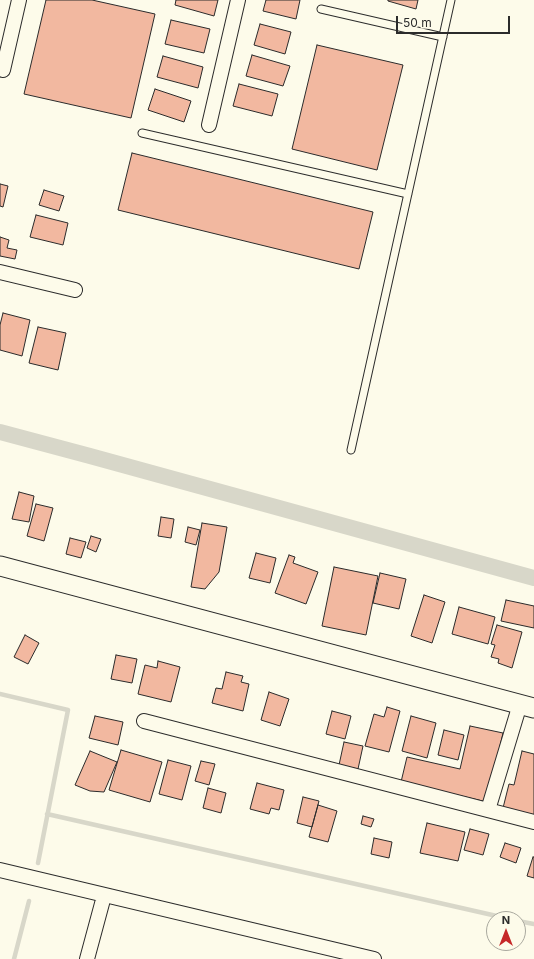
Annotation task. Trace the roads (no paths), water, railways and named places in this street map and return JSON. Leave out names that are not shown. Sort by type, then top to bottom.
[{"type":"main road","points":[[0,566],[527,706]]},
{"type":"street","points":[[3,70],[19,0]]},
{"type":"street","points":[[209,125],[238,0]]},
{"type":"street","points":[[0,272],[76,290]]},
{"type":"street","points":[[488,810],[527,706]]},
{"type":"street","points":[[144,721],[534,822]]},
{"type":"street","points":[[0,870],[104,896],[374,959]]},
{"type":"street","points":[[87,959],[104,896]]},
{"type":"lane","points":[[351,450],[451,0]]},
{"type":"lane","points":[[321,10],[443,38]]},
{"type":"lane","points":[[142,132],[408,194]]},
{"type":"waterway","points":[[0,432],[534,578]]},
{"type":"waterway","points":[[0,694],[68,710],[38,863]]},
{"type":"waterway","points":[[47,814],[486,914]]},
{"type":"waterway","points":[[14,959],[29,901]]},
{"type":"waterway","points":[[526,922],[534,924]]}]
